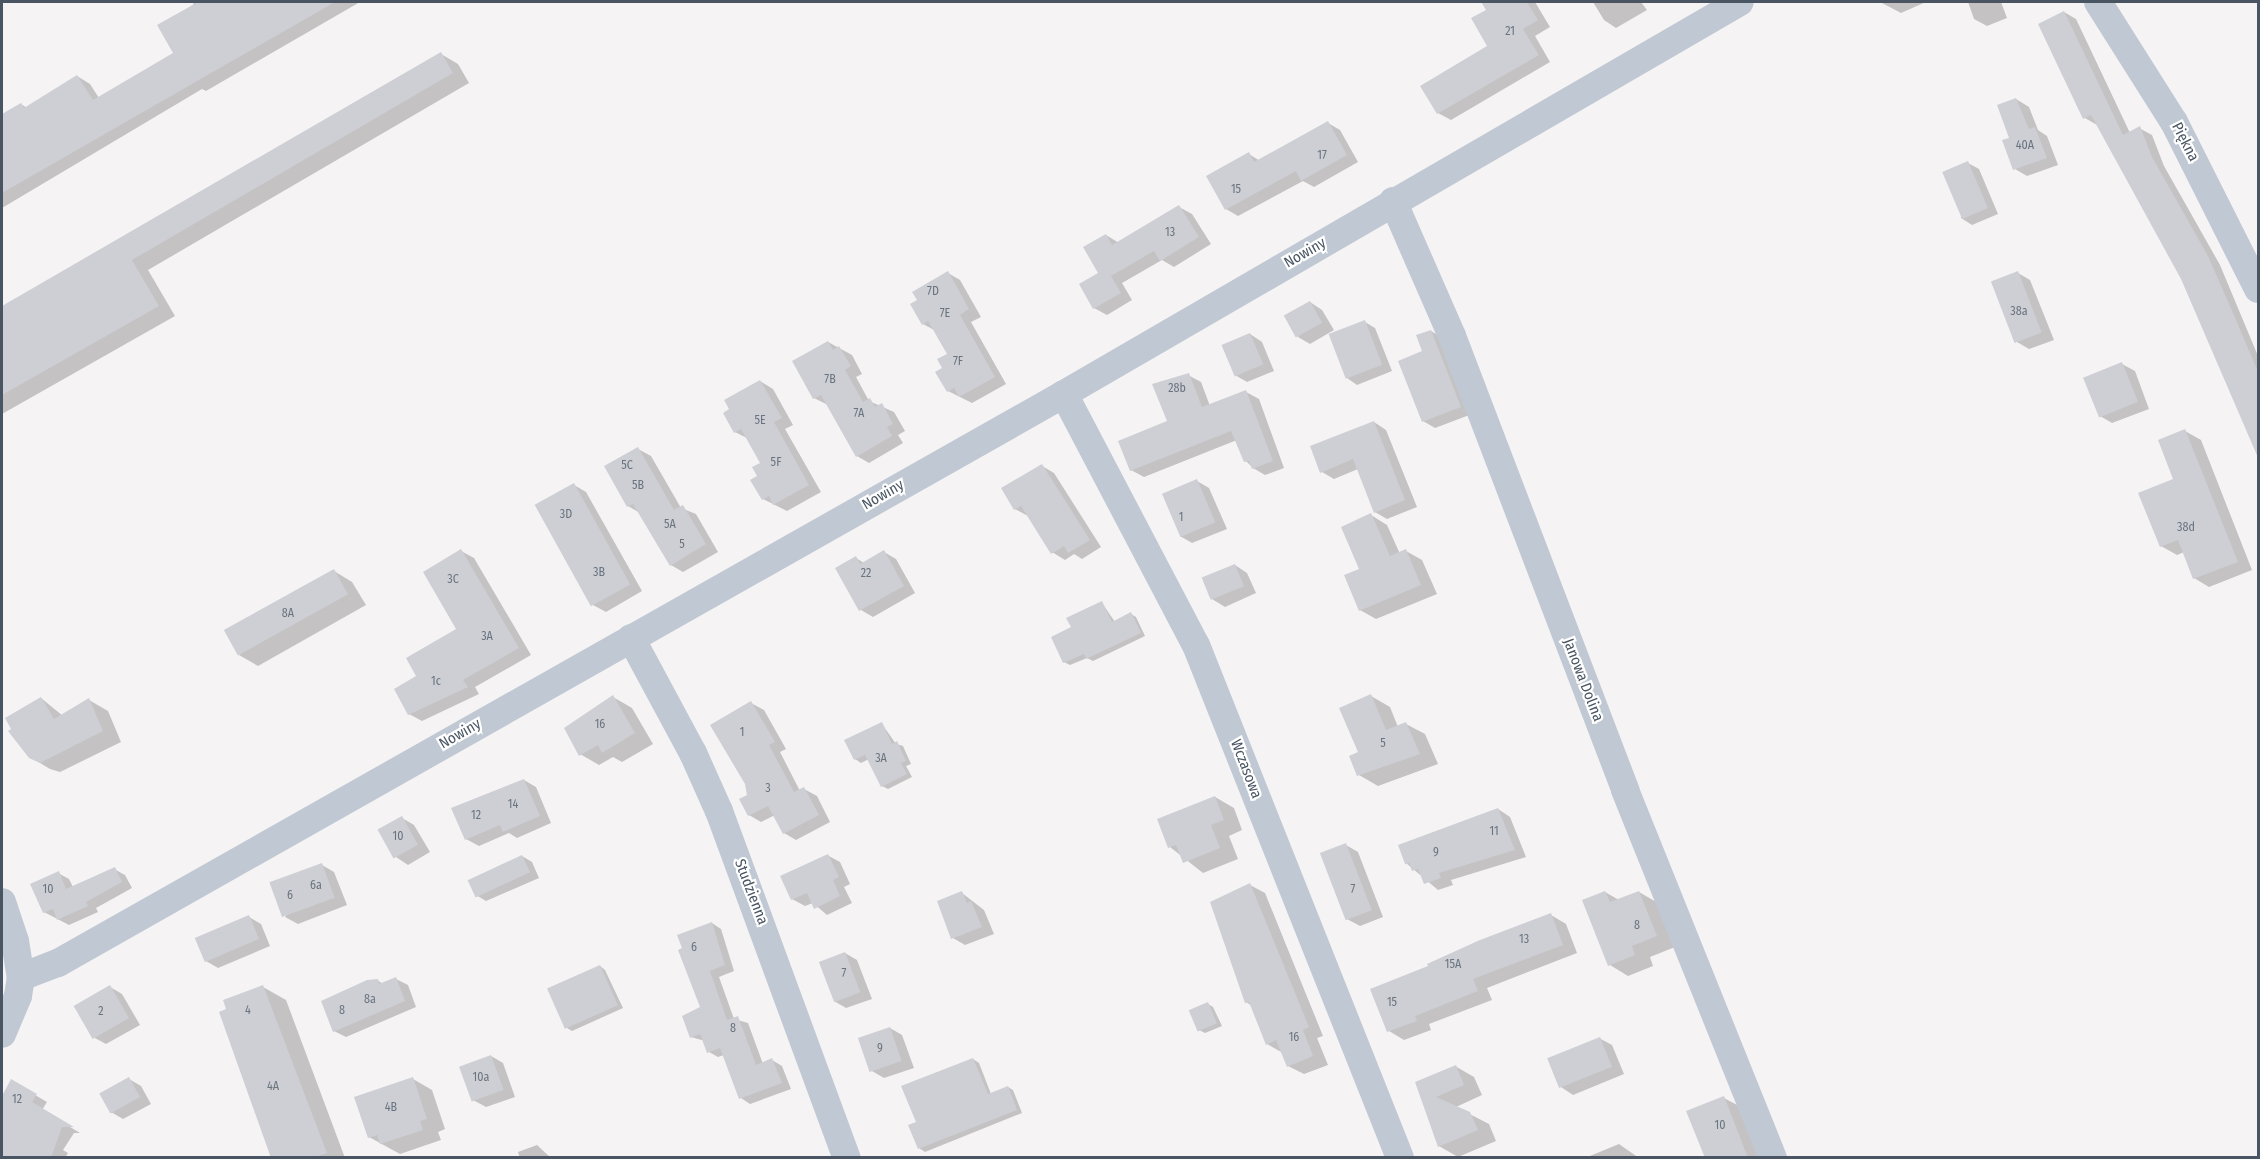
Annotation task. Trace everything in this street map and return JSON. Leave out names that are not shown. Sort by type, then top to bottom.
[{"type":"street","name":"Nowiny","points":[[21,977],[58,963],[1064,394],[1393,201],[1740,2]]},
{"type":"street","name":"Piękna","points":[[2098,2],[2174,122],[2259,289]]},
{"type":"street","name":"Janowa Dolina","points":[[1393,201],[1452,336],[1625,790],[1773,1158]]},
{"type":"street","name":"Wczasowa","points":[[1064,394],[1196,645],[1400,1158]]},
{"type":"street","name":"Studzienna","points":[[631,638],[693,753],[719,811],[847,1158]]},
{"type":"street","points":[[2,902],[15,941],[21,977],[18,996],[2,1034]]},
{"type":"building","points":[[198,2],[335,2],[2,193],[2,114],[21,103],[24,108],[77,75],[93,100],[173,53],[157,25]]},
{"type":"building","points":[[1481,2],[1527,2],[1538,20],[1523,29],[1539,55],[1437,114],[1420,86],[1487,46],[1471,18],[1486,10]]},
{"type":"building","points":[[2064,11],[2123,135],[2140,126],[2152,157],[2208,256],[2233,313],[2259,374],[2259,460],[2181,279],[2091,115],[2083,119],[2038,24]]},
{"type":"building","points":[[441,52],[453,73],[132,260],[159,306],[2,395],[2,306]]},
{"type":"building","points":[[2016,98],[2029,129],[2035,127],[2047,158],[2013,170],[2002,140],[2009,138],[1997,105]]},
{"type":"building","points":[[1328,121],[1347,155],[1301,181],[1296,171],[1225,210],[1206,176],[1249,152],[1254,162]]},
{"type":"building","points":[[1968,161],[1988,208],[1962,219],[1942,172]]},
{"type":"building","points":[[1179,205],[1199,237],[1160,261],[1154,251],[1111,276],[1121,293],[1093,309],[1079,284],[1098,273],[1083,247],[1106,234],[1112,245]]},
{"type":"building","points":[[948,271],[969,309],[960,315],[995,377],[959,397],[954,388],[947,392],[935,372],[942,368],[937,359],[947,354],[928,321],[922,325],[910,304],[917,300],[912,292]]},
{"type":"building","points":[[2018,271],[2042,333],[2015,343],[1991,281]]},
{"type":"building","points":[[1310,301],[1322,323],[1296,337],[1284,316]]},
{"type":"building","points":[[1365,320],[1382,365],[1346,379],[1329,334]]},
{"type":"building","points":[[1431,330],[1461,407],[1422,422],[1398,361],[1422,351],[1416,335]]},
{"type":"building","points":[[1250,333],[1263,364],[1235,376],[1221,345]]},
{"type":"building","points":[[828,341],[833,350],[839,346],[851,366],[845,370],[863,402],[870,398],[875,407],[882,403],[893,424],[887,427],[892,436],[856,457],[821,395],[813,399],[792,361]]},
{"type":"building","points":[[2122,362],[2138,402],[2099,418],[2083,378]]},
{"type":"building","points":[[1189,373],[1202,407],[1246,390],[1273,461],[1252,469],[1249,461],[1244,462],[1231,431],[1130,471],[1118,441],[1167,421],[1152,384]]},
{"type":"building","points":[[760,380],[782,418],[774,422],[809,485],[773,505],[769,496],[762,500],[750,480],[757,476],[752,467],[760,463],[741,429],[734,433],[723,413],[729,409],[724,400]]},
{"type":"building","points":[[1374,421],[1405,500],[1374,513],[1353,459],[1320,473],[1310,446]]},
{"type":"building","points":[[2185,429],[2238,562],[2193,579],[2178,540],[2160,547],[2138,493],[2173,479],[2158,440]]},
{"type":"building","points":[[638,447],[674,510],[683,505],[706,544],[670,566],[633,504],[627,507],[604,466]]},
{"type":"building","points":[[1042,464],[1090,540],[1068,553],[1064,546],[1051,554],[1021,506],[1014,510],[1001,488]]},
{"type":"building","points":[[1197,479],[1215,522],[1180,537],[1162,494]]},
{"type":"building","points":[[574,483],[630,584],[591,606],[535,505]]},
{"type":"building","points":[[1371,513],[1390,556],[1406,549],[1421,585],[1359,611],[1344,575],[1359,569],[1341,527]]},
{"type":"building","points":[[461,549],[519,648],[463,680],[468,687],[408,715],[394,689],[416,676],[406,658],[456,629],[423,572]]},
{"type":"building","points":[[884,550],[904,586],[859,611],[835,568],[856,556],[860,564]]},
{"type":"building","points":[[1235,564],[1244,586],[1211,600],[1202,577]]},
{"type":"building","points":[[334,569],[348,594],[238,655],[224,630]]},
{"type":"building","points":[[1102,601],[1112,622],[1131,612],[1141,633],[1086,659],[1084,654],[1063,663],[1051,637],[1071,627],[1066,618]]},
{"type":"building","points":[[1371,694],[1386,730],[1406,722],[1420,754],[1357,776],[1349,756],[1358,752],[1339,708]]},
{"type":"building","points":[[613,695],[635,733],[602,753],[598,745],[579,756],[564,728]]},
{"type":"building","points":[[41,697],[54,719],[89,698],[103,731],[40,763],[29,758],[8,731],[11,729],[5,718]]},
{"type":"building","points":[[751,701],[775,742],[769,745],[794,792],[804,787],[819,815],[783,834],[768,806],[748,816],[739,799],[747,795],[745,784],[710,725]]},
{"type":"building","points":[[882,722],[892,744],[897,741],[906,761],[901,763],[907,774],[881,787],[865,755],[854,760],[844,740]]},
{"type":"building","points":[[524,779],[540,816],[503,832],[500,825],[465,840],[451,808]]},
{"type":"building","points":[[1215,796],[1224,820],[1211,825],[1220,848],[1183,863],[1176,845],[1168,848],[1157,819]]},
{"type":"building","points":[[1498,808],[1515,850],[1439,873],[1441,878],[1424,884],[1418,869],[1412,871],[1409,863],[1405,864],[1398,845]]},
{"type":"building","points":[[402,816],[418,845],[394,858],[378,830]]},
{"type":"building","points":[[1346,843],[1372,910],[1346,920],[1320,853]]},
{"type":"building","points":[[828,854],[839,877],[833,880],[840,896],[814,909],[807,893],[791,900],[780,876]]},
{"type":"building","points":[[522,855],[530,872],[476,898],[468,880]]},
{"type":"building","points":[[322,863],[335,898],[282,917],[269,882]]},
{"type":"building","points":[[115,867],[122,882],[86,902],[88,906],[57,920],[53,909],[43,913],[30,884],[59,871],[66,889]]},
{"type":"building","points":[[1250,883],[1309,1027],[1303,1030],[1313,1056],[1287,1067],[1276,1040],[1266,1045],[1249,1002],[1245,1003],[1210,902]]},
{"type":"building","points":[[962,891],[967,903],[971,901],[982,927],[951,939],[937,901]]},
{"type":"building","points":[[1605,891],[1610,902],[1639,891],[1657,936],[1632,946],[1635,955],[1608,966],[1582,900]]},
{"type":"building","points":[[1551,913],[1563,945],[1473,979],[1478,991],[1415,1016],[1417,1021],[1387,1032],[1370,989],[1428,966],[1427,964],[1480,940]]},
{"type":"building","points":[[249,915],[259,939],[205,962],[195,938]]},
{"type":"building","points":[[712,922],[725,965],[710,971],[727,1020],[738,1016],[756,1065],[772,1058],[782,1083],[739,1099],[720,1048],[707,1053],[700,1034],[690,1038],[682,1016],[700,1007],[678,950],[682,948],[677,935]]},
{"type":"building","points":[[845,952],[860,992],[834,1002],[819,962]]},
{"type":"building","points":[[600,965],[618,1005],[565,1029],[547,989]]},
{"type":"building","points":[[396,977],[405,1001],[333,1032],[321,1001],[367,980],[378,979],[379,984]]},
{"type":"building","points":[[110,985],[129,1018],[93,1039],[74,1006]]},
{"type":"building","points":[[263,985],[327,1153],[313,1158],[271,1158],[219,1012],[226,1009],[223,1000]]},
{"type":"building","points":[[1208,1002],[1217,1023],[1198,1031],[1189,1010]]},
{"type":"building","points":[[890,1027],[902,1061],[870,1072],[858,1038]]},
{"type":"building","points":[[1600,1037],[1612,1067],[1559,1088],[1547,1058]]},
{"type":"building","points":[[491,1055],[504,1090],[472,1101],[459,1067]]},
{"type":"building","points":[[973,1058],[988,1094],[1008,1086],[1017,1110],[918,1149],[908,1125],[916,1122],[901,1086]]},
{"type":"building","points":[[1456,1065],[1464,1085],[1436,1097],[1470,1112],[1478,1130],[1438,1147],[1415,1082]]},
{"type":"building","points":[[129,1077],[140,1097],[110,1114],[99,1093]]},
{"type":"building","points":[[413,1077],[427,1119],[420,1121],[423,1130],[380,1144],[377,1135],[368,1138],[354,1097]]},
{"type":"building","points":[[11,1079],[37,1094],[32,1102],[74,1127],[62,1127],[51,1158],[2,1158],[2,1096]]},
{"type":"building","points":[[1724,1096],[1748,1158],[1705,1158],[1686,1111]]}]
